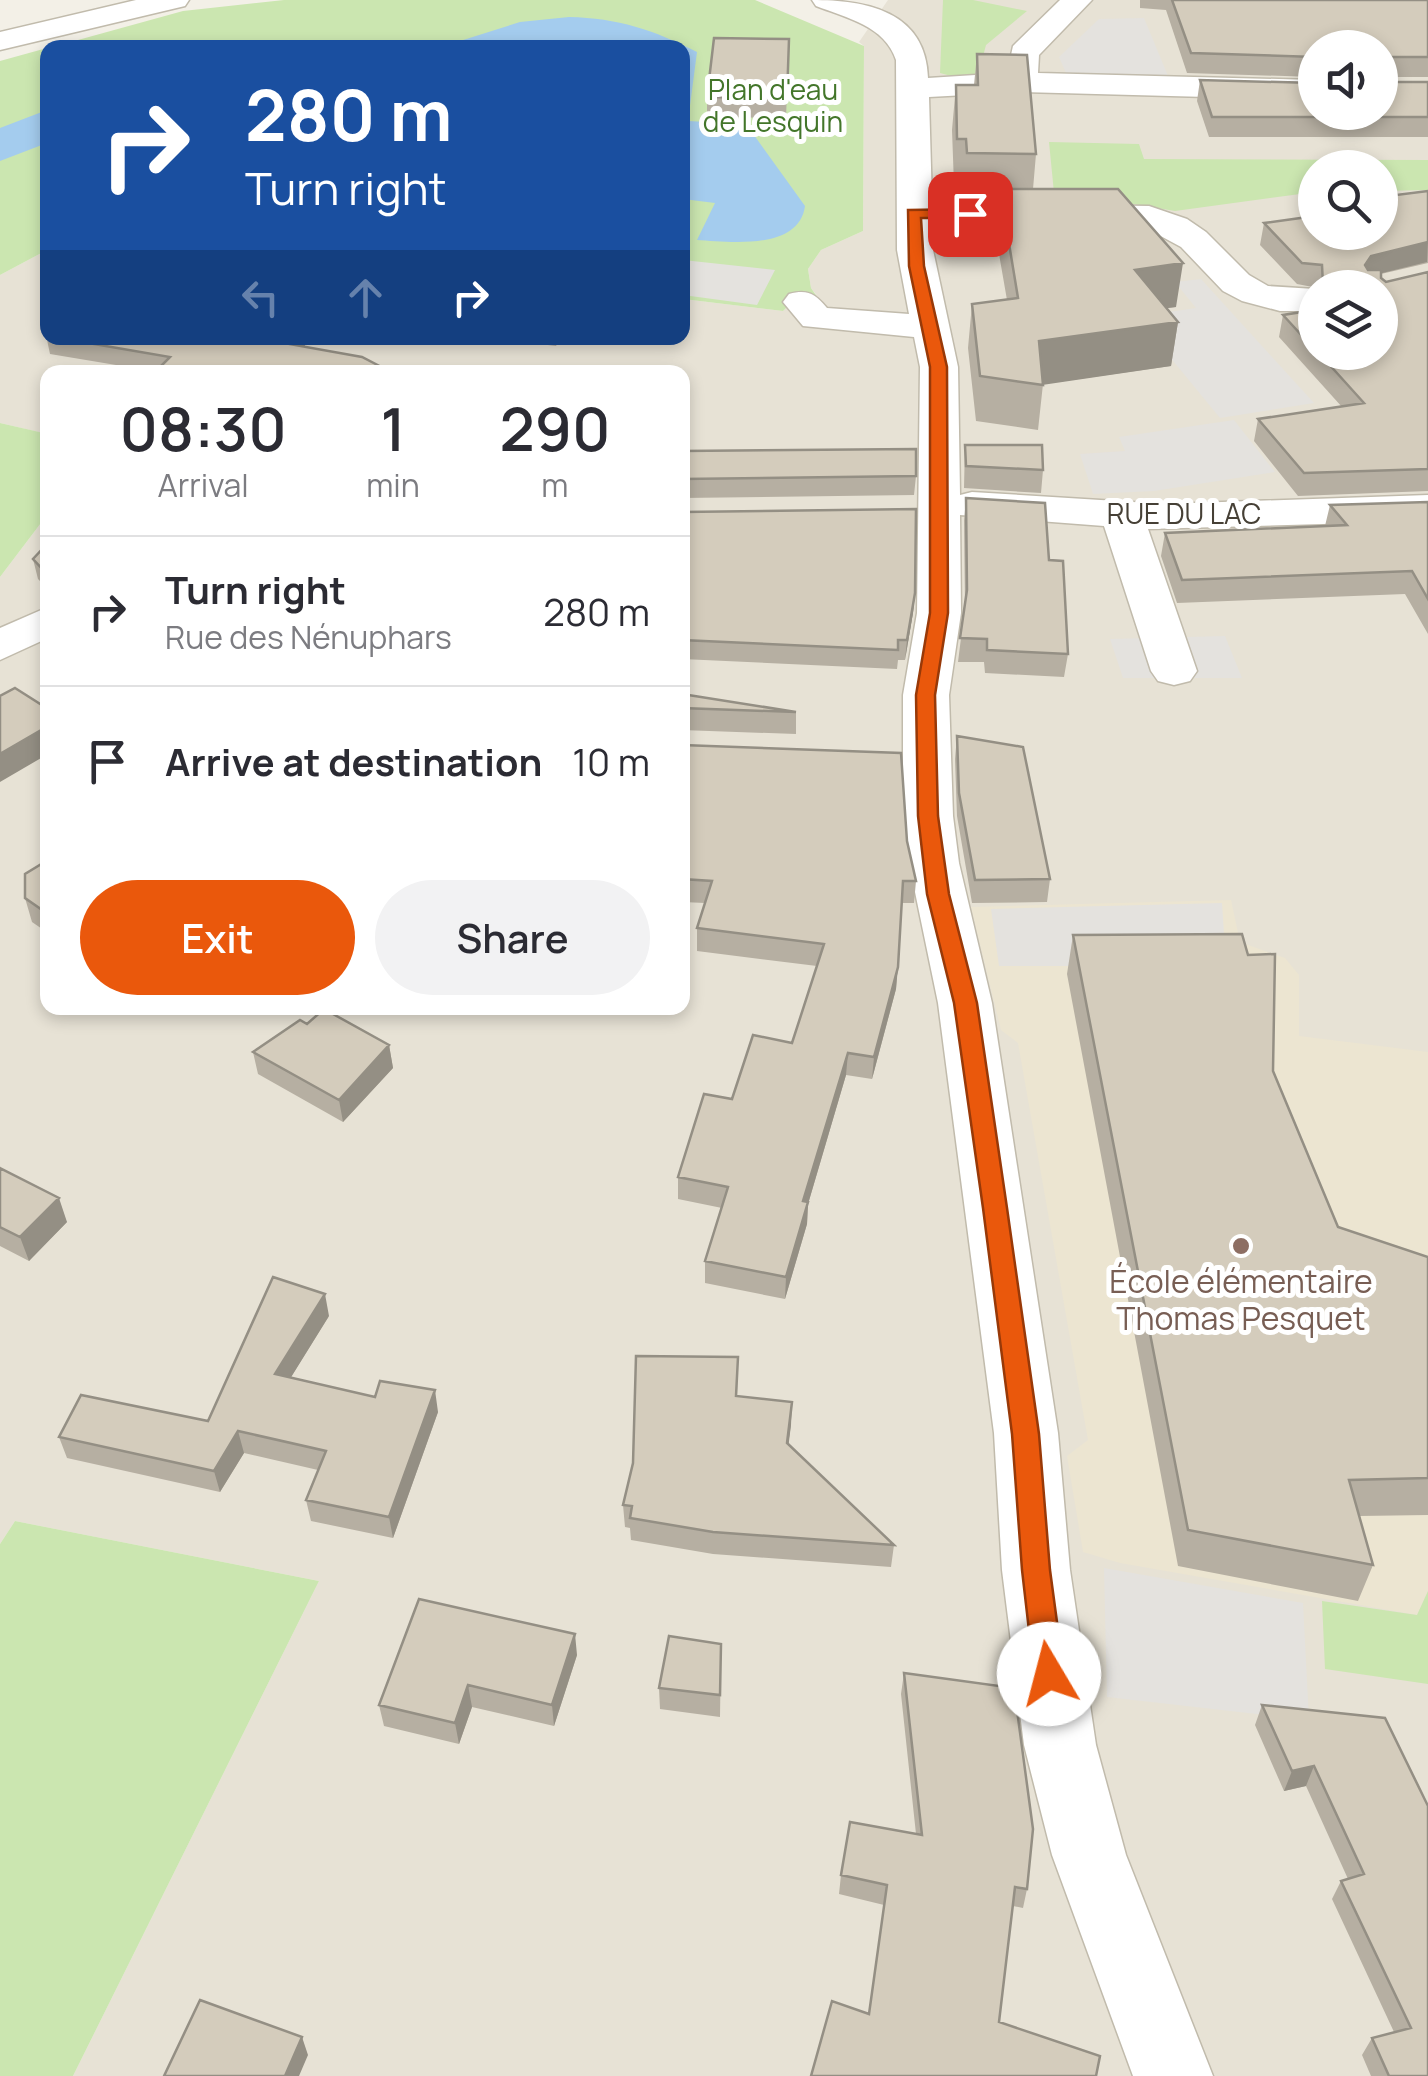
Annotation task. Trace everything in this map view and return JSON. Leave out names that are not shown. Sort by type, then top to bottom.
[{"type":"street","points":[[0,41],[174,0]]},
{"type":"street","points":[[826,0],[901,16],[910,49],[916,266],[938,367],[923,508],[939,613],[926,695],[908,757],[928,816],[938,894],[966,1003],[1020,1396],[1042,1628],[1060,1744],[1090,1856],[1173,2076]]},
{"type":"street","points":[[1022,82],[1024,53],[1077,0]]},
{"type":"street","points":[[912,88],[1022,82],[1298,90]]},
{"type":"street","points":[[914,214],[1149,217],[1180,228],[1244,292],[1298,300]]},
{"type":"street","points":[[802,302],[816,318],[931,327]]},
{"type":"street","name":"RUE DU LAC","points":[[923,508],[1122,515],[1428,508]]},
{"type":"street","points":[[1122,515],[1174,671]]},
{"type":"street","points":[[0,646],[40,624]]},
{"type":"shaded area","points":[[888,0],[1428,0],[1428,2076],[73,2076],[319,1581],[15,1521],[0,1544],[0,577],[40,524],[40,1015],[690,1015],[690,365],[40,365],[40,432],[0,423],[0,275],[40,254],[40,345],[690,345],[690,300],[783,311],[790,304],[818,297],[811,288],[808,269],[821,250],[863,231],[864,46],[859,42]]},
{"type":"shaded area","points":[[1144,18],[1168,76],[1066,73],[1059,57],[1099,19]]},
{"type":"shaded area","points":[[690,261],[775,270],[757,305],[690,296]]},
{"type":"shaded area","points":[[1201,279],[1314,403],[1220,418],[1160,345],[1148,315],[1196,308],[1175,282]]},
{"type":"shaded area","points":[[1234,420],[1275,472],[1154,491],[1093,494],[1080,454],[1125,451],[1119,437]]},
{"type":"shaded area","points":[[1225,636],[1242,678],[1123,678],[1110,639]]},
{"type":"shaded area","name":"École élémentaire Thomas Pesquet","points":[[1231,900],[1240,942],[1285,958],[1299,975],[1299,1036],[1428,1052],[1428,1591],[1417,1615],[1120,1563],[1083,1552],[1067,1456],[1088,1440],[1018,1043],[1001,1030],[971,907]]},
{"type":"shaded area","points":[[1222,903],[1226,966],[999,966],[991,909]]},
{"type":"shaded area","points":[[1104,1568],[1303,1603],[1309,1720],[1107,1697]]},
{"type":"green space","name":"Plan d'eau de Lesquin","points":[[284,0],[755,0],[864,46],[863,231],[821,250],[808,269],[811,288],[818,298],[790,304],[783,311],[690,300],[690,40],[78,40],[183,11]]},
{"type":"green space","points":[[943,0],[973,0],[1027,11],[986,45],[982,60],[1007,62],[966,80],[940,73]]},
{"type":"green space","points":[[40,50],[40,254],[0,275],[0,61]]},
{"type":"green space","points":[[1049,142],[1139,144],[1144,159],[1298,160],[1298,194],[1175,211],[1127,203],[1055,203]]},
{"type":"green space","points":[[1398,160],[1428,160],[1428,190],[1398,191]]},
{"type":"green space","points":[[0,423],[40,432],[40,524],[0,577]]},
{"type":"green space","points":[[15,1521],[319,1581],[73,2076],[0,2076],[0,1544]]},
{"type":"green space","points":[[1428,1591],[1428,1684],[1325,1669],[1322,1601],[1417,1615]]},
{"type":"water","points":[[569,17],[604,20],[672,40],[463,40],[520,22]]},
{"type":"water","points":[[690,49],[697,52],[690,106]]},
{"type":"water","points":[[40,113],[40,146],[0,161],[0,128]]},
{"type":"water","points":[[690,121],[746,124],[805,206],[800,220],[777,237],[761,241],[697,240],[715,203],[690,200]]},
{"type":"building","points":[[1172,0],[1428,0],[1428,57],[1398,57],[1398,30],[1298,30],[1298,56],[1191,53]]},
{"type":"building","points":[[714,38],[789,39],[787,98],[707,97]]},
{"type":"building","points":[[977,54],[1027,55],[1036,154],[967,153],[966,139],[957,139],[956,85],[978,85]]},
{"type":"building","points":[[1200,80],[1298,83],[1298,117],[1212,117]]},
{"type":"building","points":[[1398,82],[1428,82],[1428,117],[1398,117]]},
{"type":"building","points":[[1000,189],[1118,189],[1183,263],[1135,270],[1178,322],[1039,341],[1043,385],[980,376],[972,304],[1018,298]]},
{"type":"building","points":[[1428,191],[1428,242],[1398,249],[1398,195]]},
{"type":"building","points":[[1298,218],[1298,250],[1395,250],[1371,256],[1365,265],[1368,270],[1322,270],[1322,265],[1302,263],[1264,223]]},
{"type":"building","points":[[1428,272],[1428,469],[1304,473],[1258,419],[1364,403],[1334,370],[1398,370],[1398,279]]},
{"type":"building","points":[[1298,313],[1298,331],[1283,315]]},
{"type":"building","points":[[100,345],[295,345],[362,357],[377,365],[162,365],[170,357]]},
{"type":"building","points":[[965,445],[1042,445],[1043,470],[966,466]]},
{"type":"building","points":[[916,449],[916,476],[690,479],[690,451]]},
{"type":"building","points":[[966,498],[1045,503],[1049,560],[1063,561],[1068,654],[987,650],[987,639],[960,638],[967,590]]},
{"type":"building","points":[[1428,502],[1428,599],[1412,571],[1182,580],[1165,533],[1347,525],[1330,505]]},
{"type":"building","points":[[916,509],[915,593],[907,640],[898,640],[898,650],[690,640],[690,512]]},
{"type":"building","points":[[15,688],[40,704],[40,731],[0,754],[0,696]]},
{"type":"building","points":[[690,695],[796,712],[690,708]]},
{"type":"building","points":[[957,736],[1023,747],[1050,879],[975,880],[959,793]]},
{"type":"building","points":[[690,745],[901,753],[907,841],[916,881],[903,881],[898,967],[874,1057],[848,1053],[803,1201],[808,1202],[786,1277],[705,1261],[728,1187],[678,1177],[704,1094],[732,1099],[753,1035],[792,1043],[824,944],[697,928],[712,881],[690,880]]},
{"type":"building","points":[[40,865],[40,908],[25,898],[25,874]]},
{"type":"building","points":[[1242,934],[1248,955],[1275,954],[1273,1071],[1338,1227],[1428,1257],[1428,1478],[1349,1480],[1373,1565],[1188,1530],[1073,935]]},
{"type":"building","points":[[317,1015],[335,1015],[389,1045],[339,1100],[253,1052],[300,1020],[307,1024]]},
{"type":"building","points":[[0,1168],[59,1198],[20,1237],[0,1227]]},
{"type":"building","points":[[273,1277],[325,1294],[275,1374],[375,1397],[380,1381],[435,1390],[389,1517],[306,1500],[326,1451],[238,1431],[214,1471],[59,1437],[81,1395],[208,1421]]},
{"type":"building","points":[[636,1356],[738,1357],[736,1396],[792,1402],[787,1443],[894,1545],[713,1532],[630,1518],[632,1506],[623,1505],[633,1463]]},
{"type":"building","points":[[419,1599],[575,1634],[552,1705],[468,1685],[455,1723],[379,1705]]},
{"type":"building","points":[[669,1636],[721,1644],[720,1695],[659,1688]]},
{"type":"building","points":[[904,1673],[1014,1688],[1033,1829],[1027,1889],[1015,1887],[999,2022],[1100,2056],[1096,2076],[811,2076],[832,2001],[869,2014],[887,1885],[841,1875],[850,1822],[922,1835]]},
{"type":"building","points":[[1262,1705],[1385,1718],[1428,1806],[1428,2076],[1389,2076],[1372,2038],[1411,2028],[1341,1881],[1364,1874],[1314,1766],[1292,1771]]},
{"type":"building","points":[[200,2000],[302,2037],[285,2076],[164,2076]]},
{"type":"place","name":"École élémentaire Thomas Pesquet","points":[[1241,1246]]},
{"type":"route","points":[[970,214],[914,214],[916,266],[938,367],[939,613],[926,695],[928,816],[938,894],[966,1003],[995,1208],[1026,1434],[1036,1570],[1049,1674]]}]
